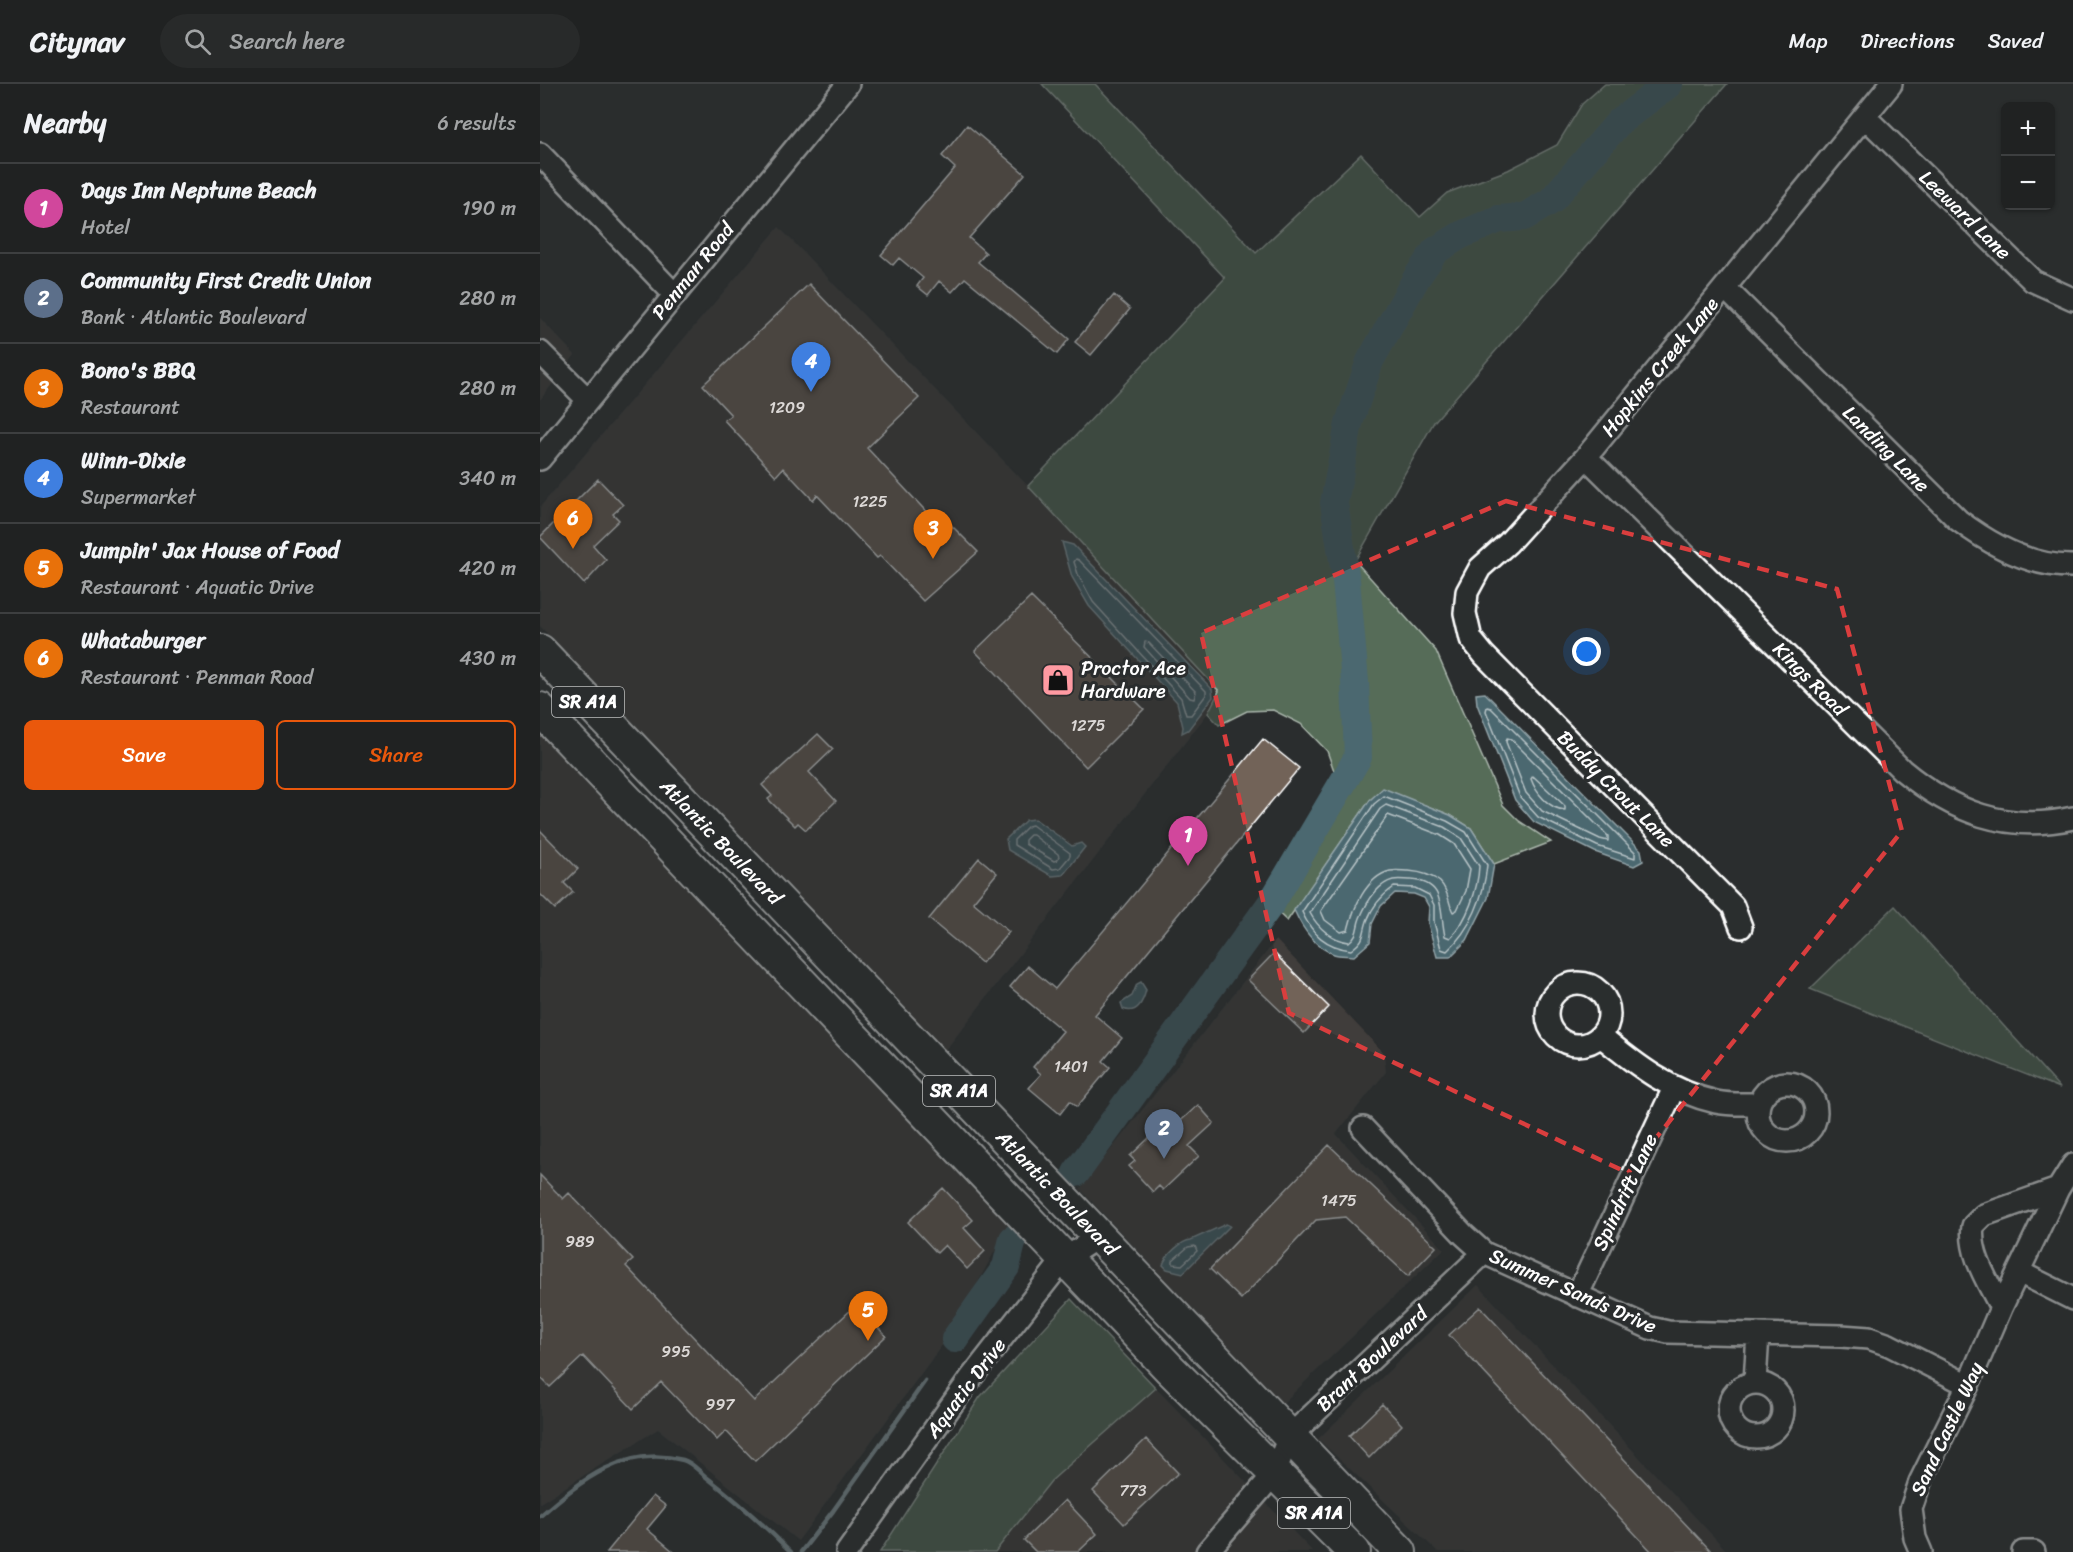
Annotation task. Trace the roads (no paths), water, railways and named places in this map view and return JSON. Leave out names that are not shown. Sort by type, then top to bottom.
[{"type":"highway","name":"Atlantic Boulevard","points":[[540,651],[1400,1552]]},
{"type":"highway","name":"Atlantic Boulevard","points":[[540,710],[1064,1259],[1274,1474],[1354,1552]]},
{"type":"street","name":"Penman Road","points":[[540,459],[848,84]]},
{"type":"street","name":"Hopkins Creek Lane","points":[[1484,655],[1471,639],[1465,613],[1467,592],[1480,568],[1508,543],[1586,457],[1891,84]]},
{"type":"street","name":"Leeward Lane","points":[[1865,117],[2033,281],[2073,299]]},
{"type":"street","points":[[540,154],[674,294]]},
{"type":"street","name":"Landing Lane","points":[[1725,288],[1958,520],[1980,537],[2005,551],[2034,560],[2073,566]]},
{"type":"street","points":[[540,352],[587,399]]},
{"type":"street","name":"Kings Road","points":[[1586,457],[1902,770],[1926,790],[1969,812],[1993,818],[2028,822],[2073,818]]},
{"type":"street","name":"Buddy Crout Lane","points":[[1484,655],[1733,906],[1741,927]]},
{"type":"street","points":[[1601,1036],[1635,1065],[1674,1088],[1718,1103],[1758,1104]]},
{"type":"street","name":"Spindrift Lane","points":[[1577,1296],[1674,1088]]},
{"type":"street","name":"Summer Sands Drive","points":[[1363,1128],[1464,1235],[1484,1252],[1650,1328],[1668,1332],[1869,1338],[1889,1345],[1968,1384]]},
{"type":"street","name":"Sand Castle Way","points":[[1921,1552],[1915,1538],[1911,1509],[1920,1482],[2058,1189],[2073,1166]]},
{"type":"street","points":[[2001,1308],[1977,1259],[1971,1238],[1972,1226],[1984,1215],[2058,1189]]},
{"type":"street","name":"Aquatic Drive","points":[[847,1552],[970,1379],[1064,1259],[1098,1237]]},
{"type":"street","name":"Brant Boulevard","points":[[1207,1552],[1274,1474],[1289,1437],[1484,1252]]},
{"type":"street","points":[[2019,1272],[2073,1299]]},
{"type":"street","points":[[1755,1382],[1758,1334]]},
{"type":"street","points":[[2023,1552],[2034,1552]]},
{"type":"water","points":[[1062,542],[1073,545],[1212,689],[1213,697],[1188,730],[1182,733],[1183,727],[1177,702],[1089,606],[1072,577]]},
{"type":"water","points":[[1485,693],[1641,850],[1643,861],[1634,866],[1595,852],[1534,822],[1515,800],[1477,704],[1476,694]]},
{"type":"water","points":[[1383,788],[1450,815],[1471,828],[1494,864],[1488,898],[1467,940],[1450,957],[1437,957],[1428,923],[1429,907],[1424,898],[1414,894],[1395,893],[1381,906],[1372,924],[1370,942],[1354,956],[1336,955],[1320,947],[1305,930],[1294,910],[1370,800]]},
{"type":"water","points":[[1035,819],[1072,846],[1081,843],[1085,847],[1063,875],[1052,876],[1008,850],[1006,839],[1026,820]]},
{"type":"water","points":[[1141,982],[1146,990],[1139,1006],[1132,1010],[1123,1009],[1121,1003],[1132,996],[1137,984]]},
{"type":"water","points":[[1226,1224],[1230,1226],[1183,1273],[1167,1269],[1163,1265],[1167,1257],[1179,1246]]},
{"type":"waterway","points":[[1076,1173],[1272,902],[1358,757],[1355,682],[1346,580],[1334,503],[1349,423],[1370,361],[1417,277],[1435,251],[1461,235],[1499,219],[1524,217],[1551,201],[1619,122],[1669,84]]},
{"type":"waterway","points":[[955,1339],[1006,1267],[1013,1239]]},
{"type":"waterway","points":[[801,1552],[833,1511],[925,1381]]},
{"type":"waterway","points":[[540,1516],[571,1490],[605,1469],[642,1457],[683,1460],[750,1513],[791,1552]]},
{"type":"place","name":"Winn-Dixie","points":[[811,392]]},
{"type":"place","name":"Whataburger","points":[[573,549]]},
{"type":"place","name":"Bono's BBQ","points":[[933,559]]},
{"type":"place","name":"Proctor Ace Hardware","points":[[1058,680]]},
{"type":"place","name":"Days Inn Neptune Beach","points":[[1188,866]]},
{"type":"place","name":"Community First Credit Union","points":[[1164,1159]]},
{"type":"place","name":"Jumpin' Jax House of Food","points":[[868,1341]]}]
